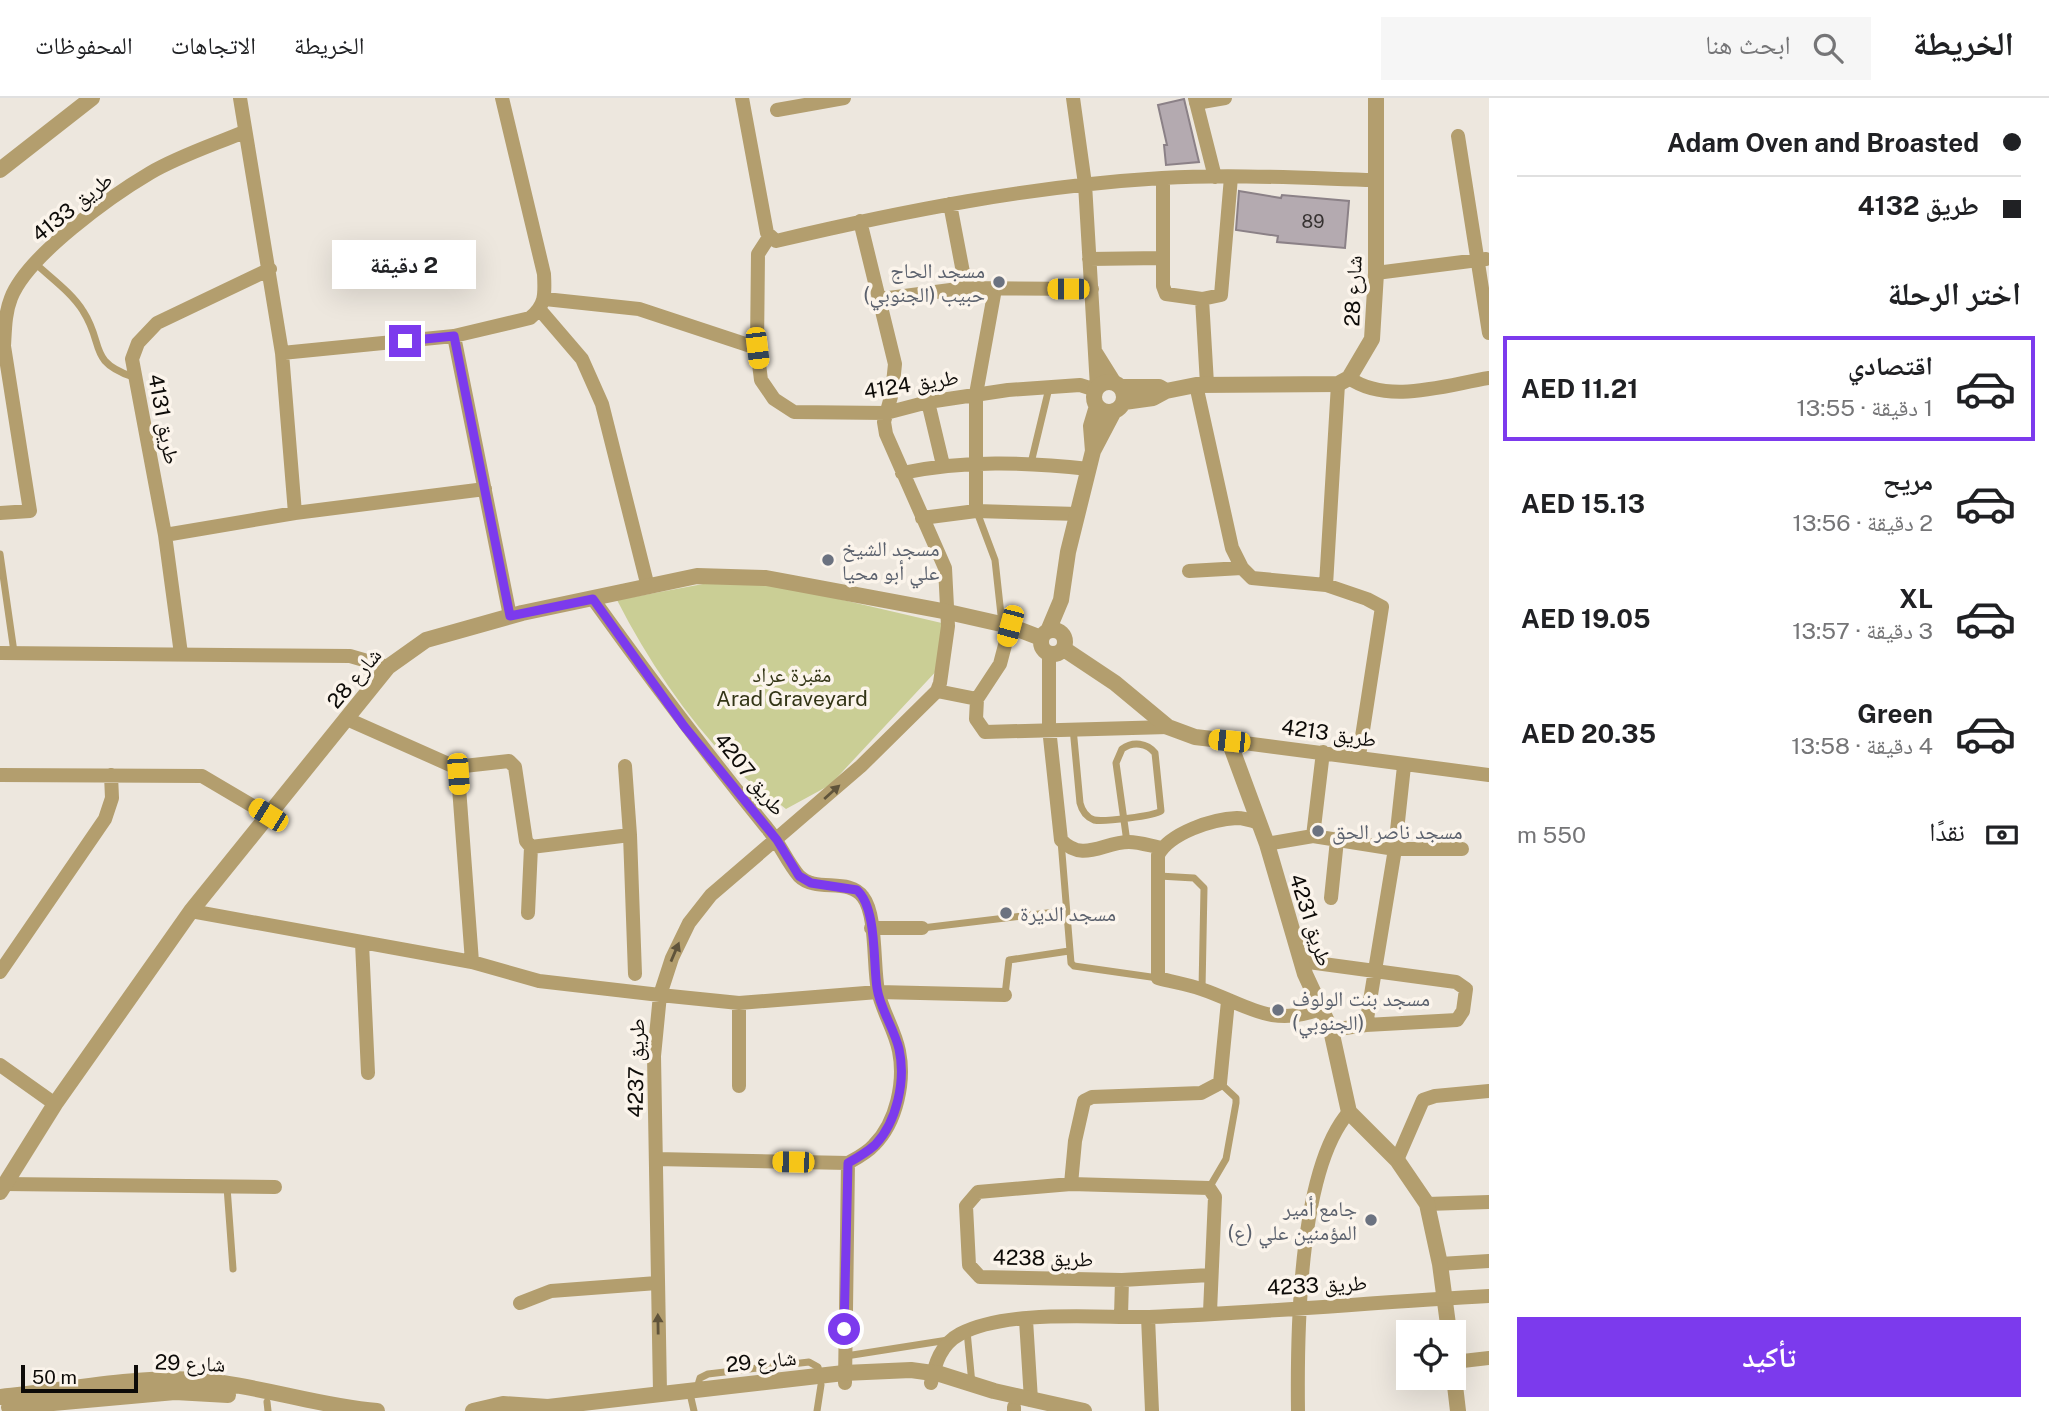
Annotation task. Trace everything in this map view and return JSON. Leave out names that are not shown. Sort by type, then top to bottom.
[{"type":"street","points":[[0,170],[92,98]]},
{"type":"street","points":[[240,98],[282,353],[295,513]]},
{"type":"street","points":[[282,353],[454,336],[530,318],[542,304],[544,274],[502,98]]},
{"type":"street","points":[[742,98],[772,239],[950,204],[1085,184],[1215,177],[1374,180]]},
{"type":"street","points":[[777,110],[844,98]]},
{"type":"street","points":[[1073,98],[1085,184],[1092,289],[1096,396],[1091,426],[1093,452]]},
{"type":"street","points":[[1215,177],[1196,100],[1225,98]]},
{"type":"street","name":"شارع 28","points":[[1344,381],[1372,339],[1376,273],[1376,98]]},
{"type":"street","name":"طريق 4133","points":[[0,513],[30,511],[4,345],[5,319],[12,295],[48,248],[150,173],[244,132]]},
{"type":"street","points":[[1458,136],[1484,260],[1489,332]]},
{"type":"street","points":[[1163,178],[1162,258],[1166,293],[1202,299],[1221,295],[1231,177]]},
{"type":"street","points":[[950,204],[966,288]]},
{"type":"street","points":[[860,221],[895,364],[886,413],[886,434],[922,518],[933,535],[945,568],[948,612],[943,669],[937,691],[977,699]]},
{"type":"street","name":"طريق 4124","points":[[772,239],[758,254],[757,348],[761,380],[774,399],[794,412],[886,413],[976,394],[1049,387],[1073,386],[1096,396]]},
{"type":"street","points":[[1089,259],[1162,258]]},
{"type":"street","points":[[1376,273],[1484,260]]},
{"type":"street","name":"طريق 4131","points":[[181,654],[165,536],[133,377],[132,359],[138,343],[157,323],[270,269]]},
{"type":"street","points":[[881,299],[966,288],[1092,289]]},
{"type":"street","name":"طريق 4124","points":[[976,511],[976,394],[995,289]]},
{"type":"street","points":[[1202,299],[1201,384],[1232,548],[1247,573]]},
{"type":"street","points":[[542,304],[639,309],[757,348]]},
{"type":"street","points":[[542,304],[582,359],[602,404],[648,587]]},
{"type":"street","points":[[454,336],[510,616]]},
{"type":"street","points":[[1095,351],[1118,396]]},
{"type":"street","points":[[1096,396],[1102,410],[1118,396],[1153,398],[1166,391],[1201,384],[1344,381],[1392,393],[1489,379]]},
{"type":"street","points":[[1326,585],[1344,381]]},
{"type":"street","points":[[1096,396],[1108,382],[1118,396]]},
{"type":"street","points":[[1118,396],[1093,452],[1068,552],[1061,600],[1065,610],[1053,641],[1049,729],[1061,840],[1079,852],[1091,852],[1128,842],[1162,848]]},
{"type":"street","points":[[928,402],[943,465]]},
{"type":"street","points":[[902,473],[943,465],[975,463],[1031,463],[1089,469]]},
{"type":"street","points":[[165,536],[295,513],[485,489]]},
{"type":"street","points":[[922,518],[976,511],[1078,514]]},
{"type":"street","points":[[1189,571],[1247,573],[1326,585],[1377,604],[1383,612],[1359,756]]},
{"type":"street","name":"شارع 28","points":[[2,1188],[55,1104],[191,911],[388,667],[426,640],[510,616],[697,576],[766,578],[948,612],[1006,625],[1053,641]]},
{"type":"street","name":"طريق 4207","points":[[593,599],[684,726],[777,840],[805,880],[848,888],[862,895],[867,902],[878,992],[899,1049],[898,1097],[883,1135],[873,1147],[848,1163]]},
{"type":"street","points":[[1006,625],[1000,664],[977,699],[976,719],[985,732],[1168,727]]},
{"type":"street","name":"طريق 4213","points":[[1053,641],[1115,683],[1168,727],[1195,737],[1359,756],[1404,766],[1489,775]]},
{"type":"street","points":[[7,653],[350,656],[388,667]]},
{"type":"street","name":"طريق 4237","points":[[660,1397],[654,1046],[660,995],[672,958],[689,923],[711,895],[861,766],[937,691]]},
{"type":"street","points":[[347,719],[455,766],[499,760],[509,761],[515,766],[526,841],[531,847],[528,913]]},
{"type":"street","name":"طريق 4231","points":[[1229,741],[1267,844],[1301,961],[1331,1030],[1349,1112]]},
{"type":"street","points":[[1312,836],[1323,752]]},
{"type":"street","points":[[455,766],[458,774],[472,962]]},
{"type":"street","points":[[625,766],[635,974]]},
{"type":"street","points":[[1366,1025],[1395,849],[1404,766]]},
{"type":"street","points":[[0,775],[202,776],[268,815]]},
{"type":"street","points":[[0,972],[105,819],[112,798],[111,775]]},
{"type":"street","points":[[1259,823],[1238,818],[1221,821],[1177,836],[1162,848],[1158,855],[1158,978],[1202,989],[1263,1016],[1293,1016],[1320,1009]]},
{"type":"street","points":[[531,847],[630,835]]},
{"type":"street","points":[[1267,844],[1312,836],[1395,849],[1462,849]]},
{"type":"street","points":[[1331,898],[1337,840]]},
{"type":"street","points":[[191,911],[472,962],[539,981],[660,995],[739,1003],[878,992],[1005,995]]},
{"type":"street","points":[[871,928],[922,928]]},
{"type":"street","points":[[362,943],[368,1073]]},
{"type":"street","points":[[1301,961],[1463,984],[1466,989],[1463,1011],[1457,1020],[1366,1025],[1331,1030]]},
{"type":"street","points":[[1071,1184],[1074,1142],[1084,1101],[1092,1097],[1201,1093],[1220,1083],[1227,1001]]},
{"type":"street","points":[[739,1003],[740,1086]]},
{"type":"street","points":[[0,1065],[55,1104]]},
{"type":"street","points":[[1397,1160],[1423,1101],[1435,1096],[1489,1091]]},
{"type":"street","points":[[1298,1411],[1297,1308],[1327,1145],[1349,1112],[1397,1160],[1427,1204],[1440,1264],[1448,1320]]},
{"type":"street","points":[[656,1158],[848,1163],[845,1378]]},
{"type":"street","name":"طريق 4238","points":[[1209,1188],[1071,1184],[978,1192],[966,1206],[969,1265],[973,1272],[989,1279],[1122,1280],[1210,1275]]},
{"type":"street","points":[[2,1188],[275,1187]]},
{"type":"street","points":[[1209,1188],[1215,1197],[1210,1311]]},
{"type":"street","points":[[1427,1204],[1489,1202]]},
{"type":"street","points":[[1440,1264],[1489,1261]]},
{"type":"street","points":[[1121,1315],[1122,1280]]},
{"type":"street","points":[[520,1303],[551,1291],[657,1283]]},
{"type":"street","name":"طريق 4233","points":[[952,1339],[967,1331],[1026,1320],[1121,1315],[1148,1317],[1210,1311],[1489,1296]]},
{"type":"street","points":[[1148,1317],[1152,1411]]},
{"type":"street","points":[[1026,1320],[1034,1406]]},
{"type":"street","points":[[932,1378],[937,1360],[952,1339]]},
{"type":"street","points":[[1466,1361],[1489,1358]]},
{"type":"street","name":"شارع 29","points":[[473,1411],[660,1397],[694,1399],[911,1370],[1014,1409],[1034,1406]]},
{"type":"street","name":"شارع 29","points":[[932,1378],[972,1385],[1034,1406],[1084,1411]]},
{"type":"street","name":"شارع 29","points":[[0,1397],[157,1381],[199,1380],[329,1405],[377,1411]]},
{"type":"street","points":[[1456,1390],[1458,1411]]},
{"type":"street","name":"شارع 29","points":[[0,1408],[119,1403],[199,1392],[268,1407],[313,1411]]},
{"type":"street","name":"شارع 29","points":[[589,1411],[660,1397]]},
{"type":"lane","points":[[36,264],[83,311],[102,359],[110,369],[133,377]]},
{"type":"lane","points":[[1031,463],[1049,387]]},
{"type":"lane","points":[[976,511],[995,560],[1006,625]]},
{"type":"lane","points":[[0,554],[7,653]]},
{"type":"lane","points":[[1073,728],[1080,803],[1084,813],[1098,820],[1153,816],[1163,806],[1155,753],[1140,744],[1122,749]]},
{"type":"lane","points":[[1121,728],[1122,749],[1116,763],[1128,842]]},
{"type":"lane","points":[[1061,840],[1064,911],[1069,951],[1074,966],[1158,978]]},
{"type":"lane","points":[[1159,876],[1194,878],[1205,888],[1202,989]]},
{"type":"lane","points":[[922,928],[1064,911]]},
{"type":"lane","points":[[1005,995],[1008,963],[1013,959],[1069,951]]},
{"type":"lane","points":[[1209,1188],[1226,1159],[1236,1103],[1236,1098],[1220,1083]]},
{"type":"lane","points":[[227,1187],[233,1269]]},
{"type":"lane","points":[[967,1331],[972,1385]]},
{"type":"lane","points":[[844,1356],[952,1339]]},
{"type":"lane","points":[[817,1411],[820,1381]]},
{"type":"green space","name":"مقبرة عراد Arad Graveyard","points":[[770,583],[946,624],[941,666],[830,785],[786,809],[744,777],[687,712],[657,669],[617,600],[703,584]]},
{"type":"building","points":[[1184,99],[1199,162],[1166,165],[1164,145],[1167,145],[1158,105]]},
{"type":"building","points":[[1239,191],[1281,198],[1282,195],[1349,201],[1345,248],[1277,242],[1278,236],[1236,230]]},
{"type":"place","name":"مسجد الحاج حبيب (الجنوبي)","points":[[999,282]]},
{"type":"place","name":"مسجد الشيخ علي أبو محيا","points":[[828,560]]},
{"type":"place","name":"مسجد ناصر الحق","points":[[1318,831]]},
{"type":"place","name":"مسجد الديرة","points":[[1006,913]]},
{"type":"place","name":"مسجد بنت الولوف (الجنوبي)","points":[[1278,1010]]},
{"type":"place","name":"جامع أمير المؤمنين علي (ع)","points":[[1371,1220]]},
{"type":"route","points":[[405,341],[454,336],[510,616],[593,599],[684,726],[777,840],[799,876],[811,883],[857,890],[867,902],[878,992],[899,1049],[901,1074],[898,1097],[883,1135],[873,1147],[848,1163],[844,1329]]}]
